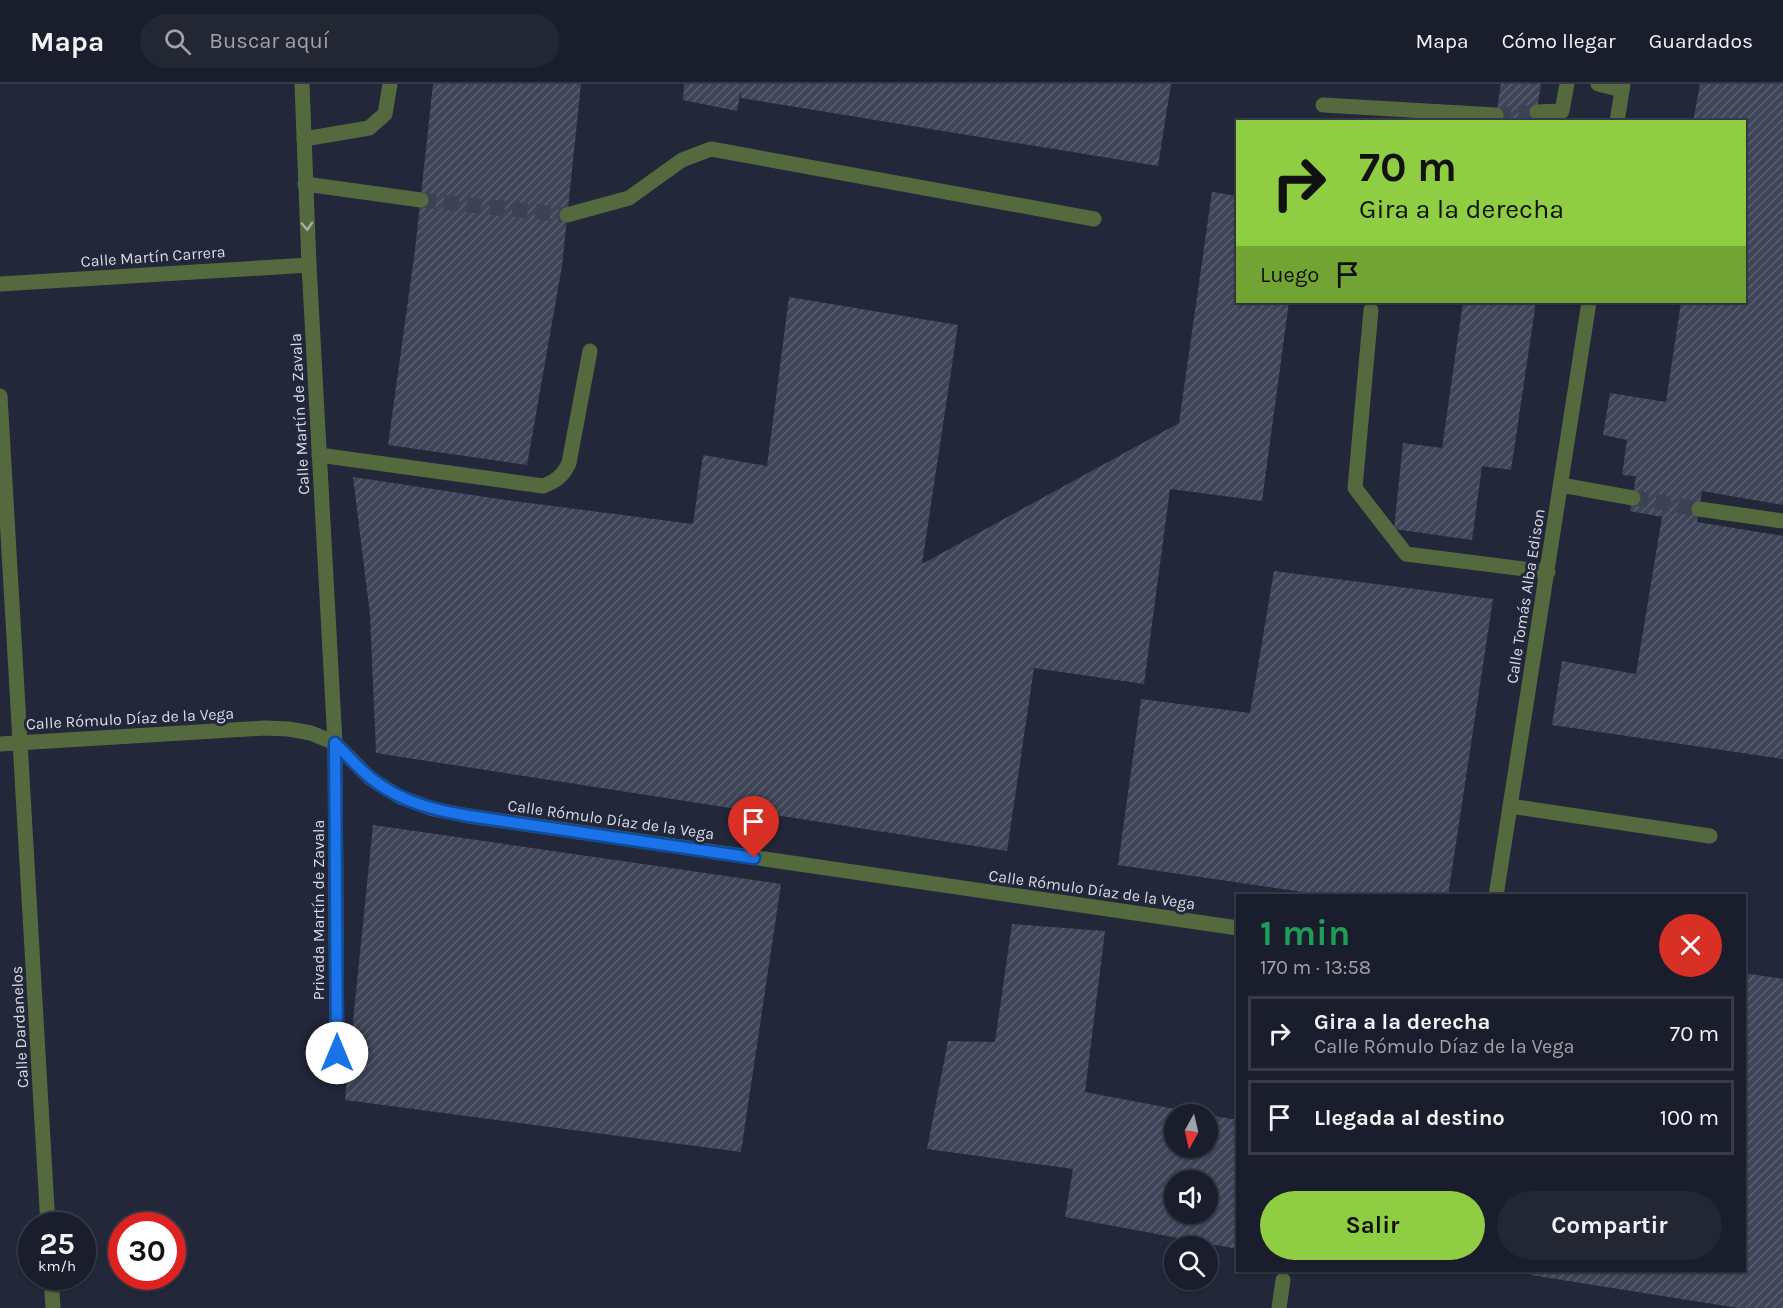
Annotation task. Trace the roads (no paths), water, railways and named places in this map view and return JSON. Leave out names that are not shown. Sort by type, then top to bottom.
[{"type":"street","name":"Calle Martín de Zavala","points":[[302,84],[309,265],[335,743]]},
{"type":"street","points":[[304,139],[369,128],[385,114],[390,84]]},
{"type":"street","points":[[1537,112],[1562,111],[1567,84]]},
{"type":"street","points":[[1598,84],[1623,87],[1617,120]]},
{"type":"street","points":[[1323,105],[1496,115]]},
{"type":"street","points":[[567,215],[629,198],[682,160],[711,149],[1094,219]]},
{"type":"street","points":[[305,184],[421,200]]},
{"type":"street","name":"Calle Martín Carrera","points":[[0,284],[309,265]]},
{"type":"street","name":"Calle Tomás Alba Edison","points":[[1496,894],[1589,303]]},
{"type":"street","points":[[1371,310],[1355,488],[1406,554],[1548,572]]},
{"type":"street","points":[[319,454],[543,486],[564,474],[569,463],[590,351]]},
{"type":"street","name":"Calle Dardanelos","points":[[0,396],[47,1212]]},
{"type":"street","points":[[1561,485],[1633,498]]},
{"type":"street","points":[[1699,509],[1783,521]]},
{"type":"street","name":"Calle Rómulo Díaz de la Vega","points":[[0,744],[265,728],[289,729],[311,733],[335,743],[372,779],[400,797],[433,809],[1236,928]]},
{"type":"street","name":"Privada Martín de Zavala","points":[[335,743],[337,1077]]},
{"type":"street","points":[[1510,806],[1710,836]]},
{"type":"street","points":[[1279,1308],[1283,1280]]},
{"type":"street","points":[[52,1290],[53,1308]]},
{"type":"tunnel","points":[[1496,115],[1537,112]]},
{"type":"tunnel","points":[[421,200],[567,215]]},
{"type":"tunnel","points":[[1633,498],[1699,509]]}]
